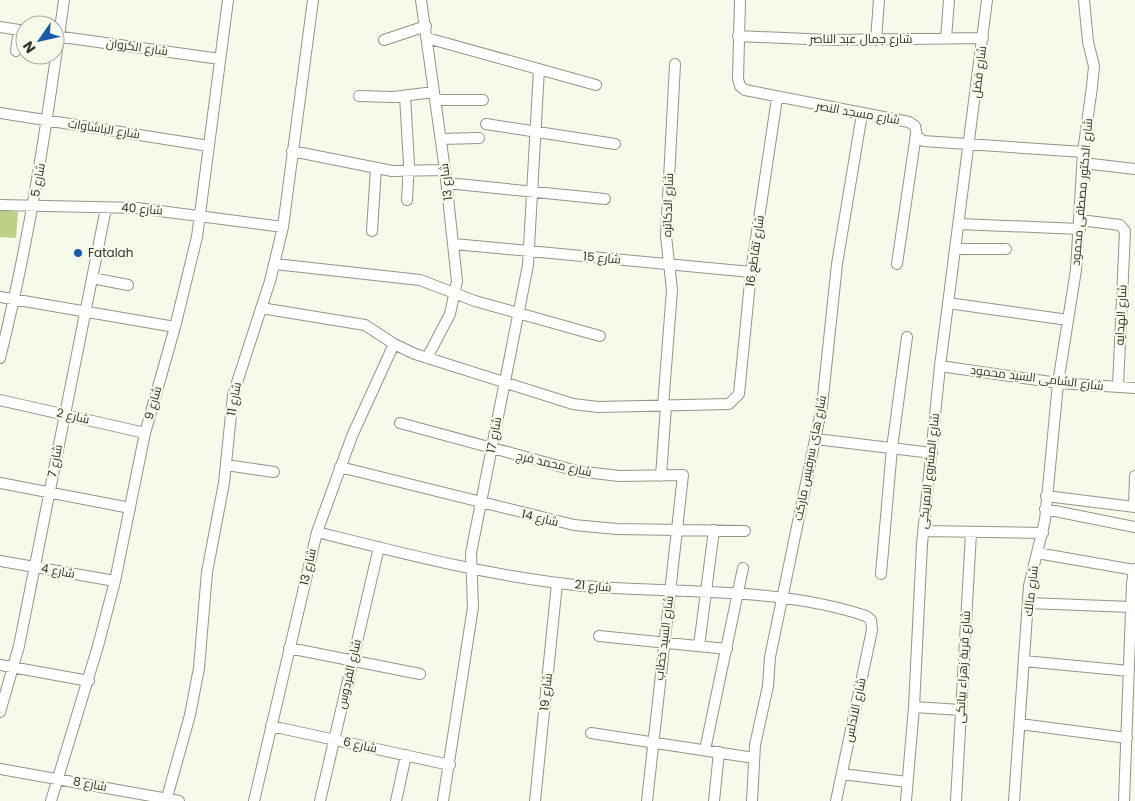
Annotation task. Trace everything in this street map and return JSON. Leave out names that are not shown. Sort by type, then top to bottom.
[{"type":"street","name":"شارع 5","points":[[61,15],[64,0]]},
{"type":"street","name":"شارع 9","points":[[51,801],[88,681],[115,581],[145,433],[175,327],[201,215],[228,0]]},
{"type":"street","name":"شارع 11","points":[[166,800],[194,695],[204,622],[207,572],[226,465],[233,394],[275,264],[283,227],[313,0]]},
{"type":"street","name":"شارع 13","points":[[421,0],[447,183],[454,244],[456,293],[450,314],[427,358]]},
{"type":"street","name":"شارع مسجد النصر","points":[[740,0],[738,79],[740,86],[748,91],[911,123],[915,126],[916,134],[923,141],[970,143],[1083,157],[1135,169]]},
{"type":"street","points":[[876,40],[879,0]]},
{"type":"street","points":[[946,38],[949,0]]},
{"type":"street","name":"شارع فضل","points":[[970,143],[987,0]]},
{"type":"street","name":"شارع الدكتور مصطفى محمود","points":[[1058,383],[1080,224],[1083,157],[1094,66],[1088,42],[1084,0]]},
{"type":"street","points":[[384,40],[426,26]]},
{"type":"street","points":[[0,27],[15,29]]},
{"type":"street","name":"شارع جمال عبد الناصر","points":[[738,36],[876,40],[983,38]]},
{"type":"street","name":"شارع الكروان","points":[[65,37],[220,59]]},
{"type":"street","points":[[427,38],[596,85]]},
{"type":"street","name":"شارع الدكاتره","points":[[661,476],[672,297],[666,222],[675,64]]},
{"type":"street","name":"شارع 5","points":[[0,358],[34,207],[48,120],[54,65]]},
{"type":"street","name":"شارع 17","points":[[443,801],[473,607],[471,553],[530,252],[539,69]]},
{"type":"street","points":[[359,96],[435,96],[483,100]]},
{"type":"street","points":[[405,96],[409,172],[408,200]]},
{"type":"street","name":"شارع تقاطع 16","points":[[665,406],[724,405],[733,402],[739,394],[751,272],[777,98]]},
{"type":"street","name":"شارع الباشاوات","points":[[0,112],[209,146]]},
{"type":"street","name":"شارع هاى سرفيس ماركت","points":[[752,801],[754,758],[768,686],[770,657],[816,439],[837,264],[862,114]]},
{"type":"street","points":[[486,124],[615,144]]},
{"type":"street","points":[[897,264],[916,134]]},
{"type":"street","points":[[441,139],[479,138]]},
{"type":"street","name":"شارع المشروع الامريكى","points":[[906,801],[914,707],[924,531],[940,366],[970,143]]},
{"type":"street","points":[[292,151],[376,168],[409,172],[445,170]]},
{"type":"street","points":[[372,230],[376,168]]},
{"type":"street","points":[[447,183],[605,199]]},
{"type":"street","name":"شارع 40","points":[[0,205],[137,208],[283,227]]},
{"type":"street","name":"شارع 7","points":[[0,712],[14,668],[106,208]]},
{"type":"street","name":"شارع الهدايه","points":[[959,224],[1120,225],[1125,231],[1118,388]]},
{"type":"street","name":"شارع 15","points":[[454,244],[751,272]]},
{"type":"street","points":[[956,249],[1006,249]]},
{"type":"street","points":[[275,264],[420,280],[456,293],[600,336]]},
{"type":"street","points":[[92,278],[128,285]]},
{"type":"street","points":[[0,297],[175,327]]},
{"type":"street","points":[[948,303],[1068,320]]},
{"type":"street","points":[[261,308],[365,325],[394,344],[427,358],[585,406],[665,406]]},
{"type":"street","points":[[881,574],[892,448],[907,337]]},
{"type":"street","name":"شارع 13","points":[[254,801],[317,532],[364,405],[394,344]]},
{"type":"street","name":"شارع الشامى السيد محمود","points":[[940,366],[1058,383],[1135,388]]},
{"type":"street","name":"شارع مالك","points":[[1014,801],[1029,586],[1043,533],[1058,383]]},
{"type":"street","name":"شارع 2","points":[[0,400],[145,433]]},
{"type":"street","name":"شارع محمد فرج","points":[[400,423],[491,449],[584,472],[619,476],[683,475]]},
{"type":"street","points":[[816,439],[932,453]]},
{"type":"street","points":[[226,465],[274,472]]},
{"type":"street","name":"شارع 14","points":[[340,467],[574,525],[617,529],[745,531]]},
{"type":"street","name":"شارع السيد خطاب","points":[[647,801],[652,742],[683,475]]},
{"type":"street","points":[[1046,496],[1134,507],[1135,476]]},
{"type":"street","points":[[0,483],[130,508]]},
{"type":"street","points":[[1045,509],[1135,527]]},
{"type":"street","points":[[698,646],[714,530]]},
{"type":"street","points":[[924,531],[1043,533]]},
{"type":"street","name":"شارع 21","points":[[317,532],[472,570],[557,583],[782,598],[863,615],[871,620]]},
{"type":"street","name":"شارع قرية زهراء بيانكى","points":[[956,801],[971,533]]},
{"type":"street","name":"شارع الفردوس","points":[[320,801],[379,547]]},
{"type":"street","points":[[1037,553],[1135,570],[1131,607],[1133,636],[1129,671],[1132,703],[1127,738],[1130,765],[1124,801]]},
{"type":"street","name":"شارع 4","points":[[0,561],[115,581]]},
{"type":"street","points":[[705,750],[743,568]]},
{"type":"street","name":"شارع 19","points":[[535,801],[557,583]]},
{"type":"street","points":[[1028,603],[1131,607]]},
{"type":"street","name":"شارع الاندلس","points":[[836,801],[871,637],[871,620]]},
{"type":"street","points":[[599,636],[726,649]]},
{"type":"street","points":[[289,648],[420,674]]},
{"type":"street","points":[[1024,662],[1129,671]]},
{"type":"street","points":[[0,665],[88,681]]},
{"type":"street","points":[[914,707],[960,710]]},
{"type":"street","points":[[1020,724],[1127,738]]},
{"type":"street","name":"شارع 6","points":[[271,726],[450,765]]},
{"type":"street","points":[[591,734],[754,758]]},
{"type":"street","points":[[714,801],[719,752]]},
{"type":"street","points":[[396,801],[406,755]]},
{"type":"street","name":"شارع 8","points":[[0,769],[179,801]]},
{"type":"street","points":[[842,774],[907,782]]},
{"type":"green space","points":[[0,210],[18,212],[16,238],[0,237]]},
{"type":"place","name":"Fatalah","points":[[78,253]]}]
